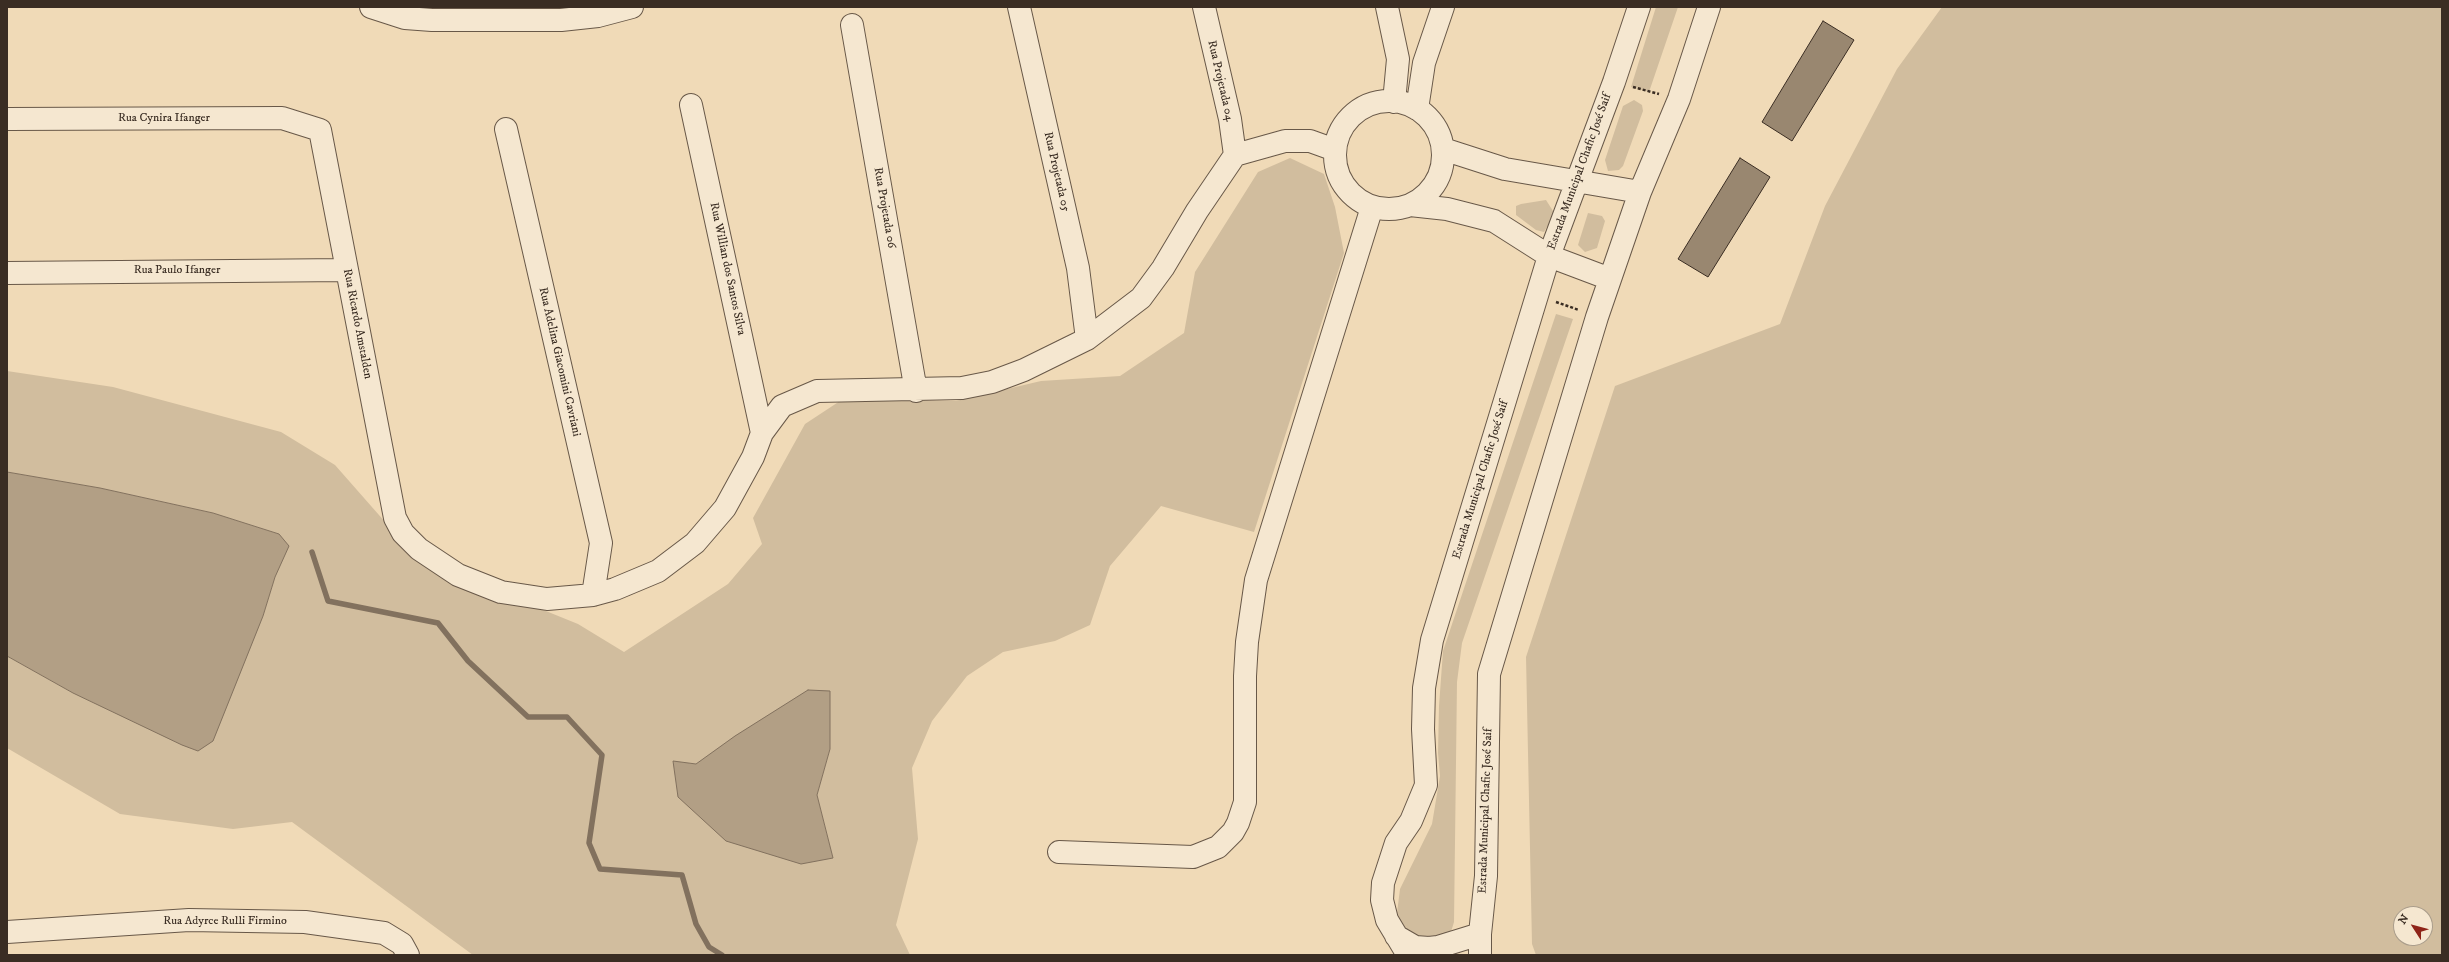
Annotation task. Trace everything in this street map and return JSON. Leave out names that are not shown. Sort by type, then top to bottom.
[{"type":"street","points":[[372,7],[405,18],[466,14],[561,20],[598,16],[632,7]]},
{"type":"street","name":"Rua Projetada 05","points":[[1019,7],[1078,268],[1087,339]]},
{"type":"street","name":"Rua Projetada 04","points":[[1204,7],[1230,119],[1235,155]]},
{"type":"street","points":[[1387,7],[1398,59],[1394,102]]},
{"type":"street","points":[[1417,109],[1424,63],[1443,7]]},
{"type":"street","name":"Estrada Municipal Chafic José Saif","points":[[1408,955],[1387,920],[1382,900],[1383,883],[1396,843],[1411,821],[1426,785],[1423,728],[1424,688],[1432,640],[1549,256],[1576,180],[1614,82],[1639,7]]},
{"type":"street","name":"Estrada Municipal Chafic José Saif","points":[[1480,944],[1486,876],[1489,674],[1597,316],[1640,192],[1679,99],[1709,7]]},
{"type":"street","name":"Rua Projetada 06","points":[[852,25],[916,391]]},
{"type":"street","points":[[1410,206],[1422,198],[1439,176],[1443,163],[1443,148],[1435,126],[1417,109],[1394,102],[1370,104],[1350,118],[1338,138],[1335,150],[1336,168],[1344,185],[1356,198],[1372,207],[1391,210],[1410,206],[1447,209],[1494,220],[1549,256],[1610,279]]},
{"type":"street","name":"Rua Willian dos Santos Silva","points":[[690,105],[762,433]]},
{"type":"street","name":"Rua Cynira Ifanger","points":[[7,119],[282,118],[320,130]]},
{"type":"street","name":"Rua Adelina Giacomini Cavriani","points":[[506,129],[601,543],[593,595]]},
{"type":"street","name":"Rua Ricardo Amstalden","points":[[320,130],[395,518],[403,533],[419,549],[458,575],[479,585],[523,597],[554,598],[593,595],[637,581],[658,571],[695,543],[725,508],[753,457],[762,433],[782,406],[817,391],[916,391],[962,388],[992,382],[1024,370],[1087,339],[1141,298],[1163,268],[1197,211],[1235,155]]},
{"type":"street","points":[[1235,155],[1285,141],[1310,141],[1335,150]]},
{"type":"street","points":[[1443,148],[1505,169],[1640,192]]},
{"type":"street","points":[[1059,852],[1193,856],[1218,847],[1233,832],[1238,823],[1245,802],[1245,676],[1247,642],[1256,580],[1372,207]]},
{"type":"street","name":"Rua Paulo Ifanger","points":[[7,273],[346,270]]},
{"type":"street","name":"Rua Adyrce Rulli Firmino","points":[[7,932],[189,920],[305,922],[384,933],[402,944],[408,955]]},
{"type":"street","points":[[1396,936],[1415,947],[1429,948],[1480,944]]},
{"type":"path","points":[[1614,82],[1679,99]]},
{"type":"path","points":[[1537,296],[1597,316]]},
{"type":"shaded area","points":[[1656,7],[1678,7],[1649,92],[1631,87]]},
{"type":"shaded area","points":[[1942,7],[2442,7],[2442,955],[1536,955],[1532,944],[1526,657],[1615,386],[1780,324],[1825,206],[1897,69]]},
{"type":"shaded area","points":[[1634,100],[1642,105],[1643,111],[1623,166],[1619,170],[1608,171],[1605,160],[1623,106]]},
{"type":"shaded area","points":[[1290,158],[1324,174],[1335,207],[1344,253],[1254,532],[1161,506],[1110,566],[1090,625],[1055,641],[1003,652],[967,676],[932,721],[912,768],[918,839],[896,925],[910,955],[473,955],[292,822],[233,829],[120,814],[7,748],[7,656],[73,693],[198,751],[263,616],[275,577],[279,534],[213,513],[100,488],[7,472],[7,371],[113,387],[281,432],[335,465],[386,523],[536,607],[578,624],[624,652],[728,584],[762,544],[753,518],[805,424],[843,399],[956,401],[1041,381],[1120,376],[1184,333],[1195,272],[1258,172]],"holes":[[[830,749],[817,795],[833,858],[673,762],[696,764]]]},
{"type":"shaded area","points":[[1546,200],[1553,211],[1553,217],[1544,232],[1536,230],[1516,215],[1516,206]]},
{"type":"shaded area","points":[[1588,213],[1602,216],[1605,221],[1597,248],[1585,252],[1578,245]]},
{"type":"shaded area","points":[[1556,314],[1573,319],[1462,643],[1457,682],[1454,922],[1450,935],[1439,940],[1405,934],[1397,913],[1400,889],[1432,824],[1440,776],[1438,753],[1439,706],[1443,651]]},
{"type":"shaded area","points":[[7,472],[100,488],[213,513],[279,534],[289,546],[275,577],[263,616],[213,741],[198,751],[182,745],[73,693],[7,656]]},
{"type":"shaded area","points":[[808,690],[830,691],[830,749],[817,795],[833,858],[801,864],[726,841],[678,797],[673,761],[696,764],[735,736]]},
{"type":"building","points":[[1823,21],[1854,40],[1792,141],[1762,122]]},
{"type":"building","points":[[1740,158],[1770,177],[1708,277],[1678,259]]},
{"type":"waterway","points":[[312,552],[328,601],[438,623],[468,661],[528,717],[567,717],[602,755],[589,843],[600,869],[682,875],[696,924],[709,947],[722,955]]}]
